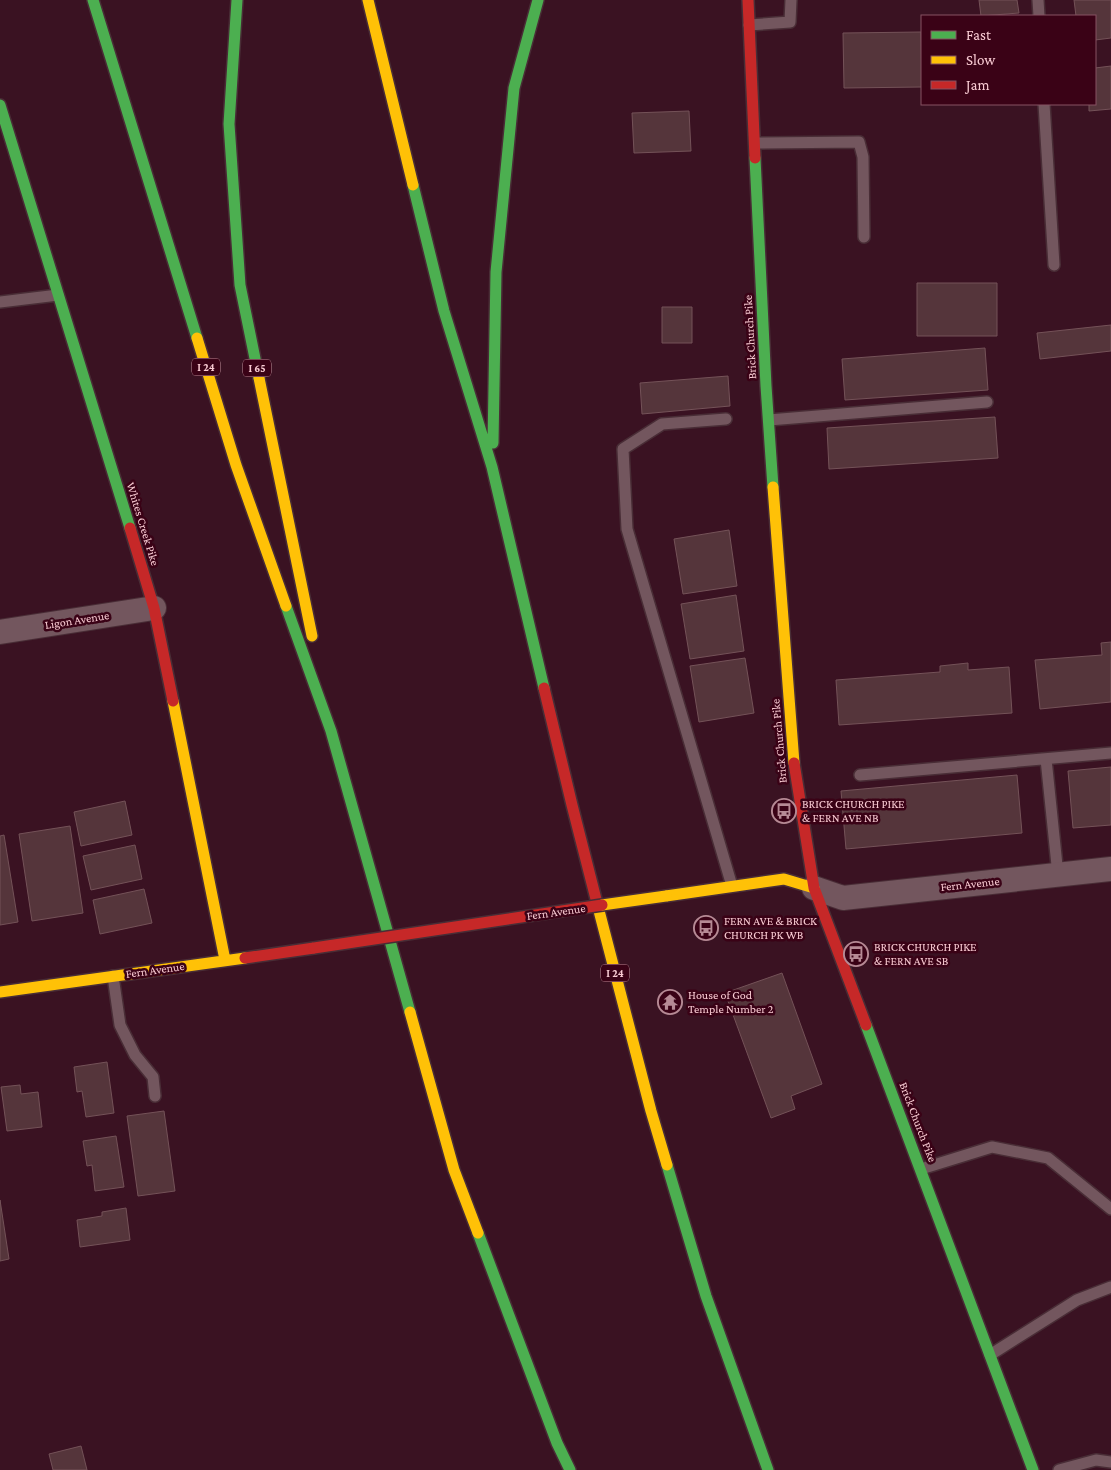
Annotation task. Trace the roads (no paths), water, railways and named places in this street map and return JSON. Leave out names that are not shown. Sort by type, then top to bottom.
[{"type":"main road","name":"I 24","points":[[93,0],[236,465],[331,731],[454,1170],[557,1443],[570,1470]]},
{"type":"main road","name":"I 65","points":[[237,0],[229,124],[240,285],[331,731]]},
{"type":"main road","name":"I 24","points":[[368,0],[444,311],[492,467],[572,805],[651,1111],[706,1296],[768,1470]]},
{"type":"main road","points":[[492,467],[496,272],[513,97],[538,0]]},
{"type":"main road","name":"Brick Church Pike","points":[[748,0],[769,420],[794,766],[814,888],[1033,1470]]},
{"type":"main road","name":"Whites Creek Pike","points":[[0,105],[154,608],[225,960]]},
{"type":"main road","name":"Fern Avenue","points":[[0,992],[784,879],[814,888]]},
{"type":"street","name":"Ligon Avenue","points":[[0,632],[154,608]]},
{"type":"street","name":"Fern Avenue","points":[[814,888],[843,898],[1111,869]]},
{"type":"lane","points":[[749,25],[790,22],[791,0]]},
{"type":"lane","points":[[1038,0],[1039,15]]},
{"type":"lane","points":[[1044,105],[1054,265]]},
{"type":"lane","points":[[755,143],[859,142],[863,157],[864,237]]},
{"type":"lane","points":[[0,302],[58,295]]},
{"type":"lane","points":[[769,420],[987,402]]},
{"type":"lane","points":[[726,419],[662,424],[623,449],[628,528],[732,886]]},
{"type":"lane","points":[[860,776],[1111,753]]},
{"type":"lane","points":[[1046,759],[1058,875]]},
{"type":"lane","points":[[113,976],[120,1025],[135,1055],[153,1077],[155,1096]]},
{"type":"lane","points":[[921,1169],[992,1147],[1048,1158],[1111,1209]]},
{"type":"lane","points":[[990,1355],[1077,1300],[1111,1287]]},
{"type":"lane","points":[[1059,1470],[1096,1460],[1111,1462]]},
{"type":"place","name":"BRICK CHURCH PIKE & FERN AVE NB","points":[[784,811]]},
{"type":"place","name":"FERN AVE & BRICK CHURCH PK WB","points":[[706,928]]},
{"type":"place","name":"BRICK CHURCH PIKE & FERN AVE SB","points":[[856,954]]},
{"type":"place","name":"House of God Temple Number 2","points":[[670,1002]]}]
